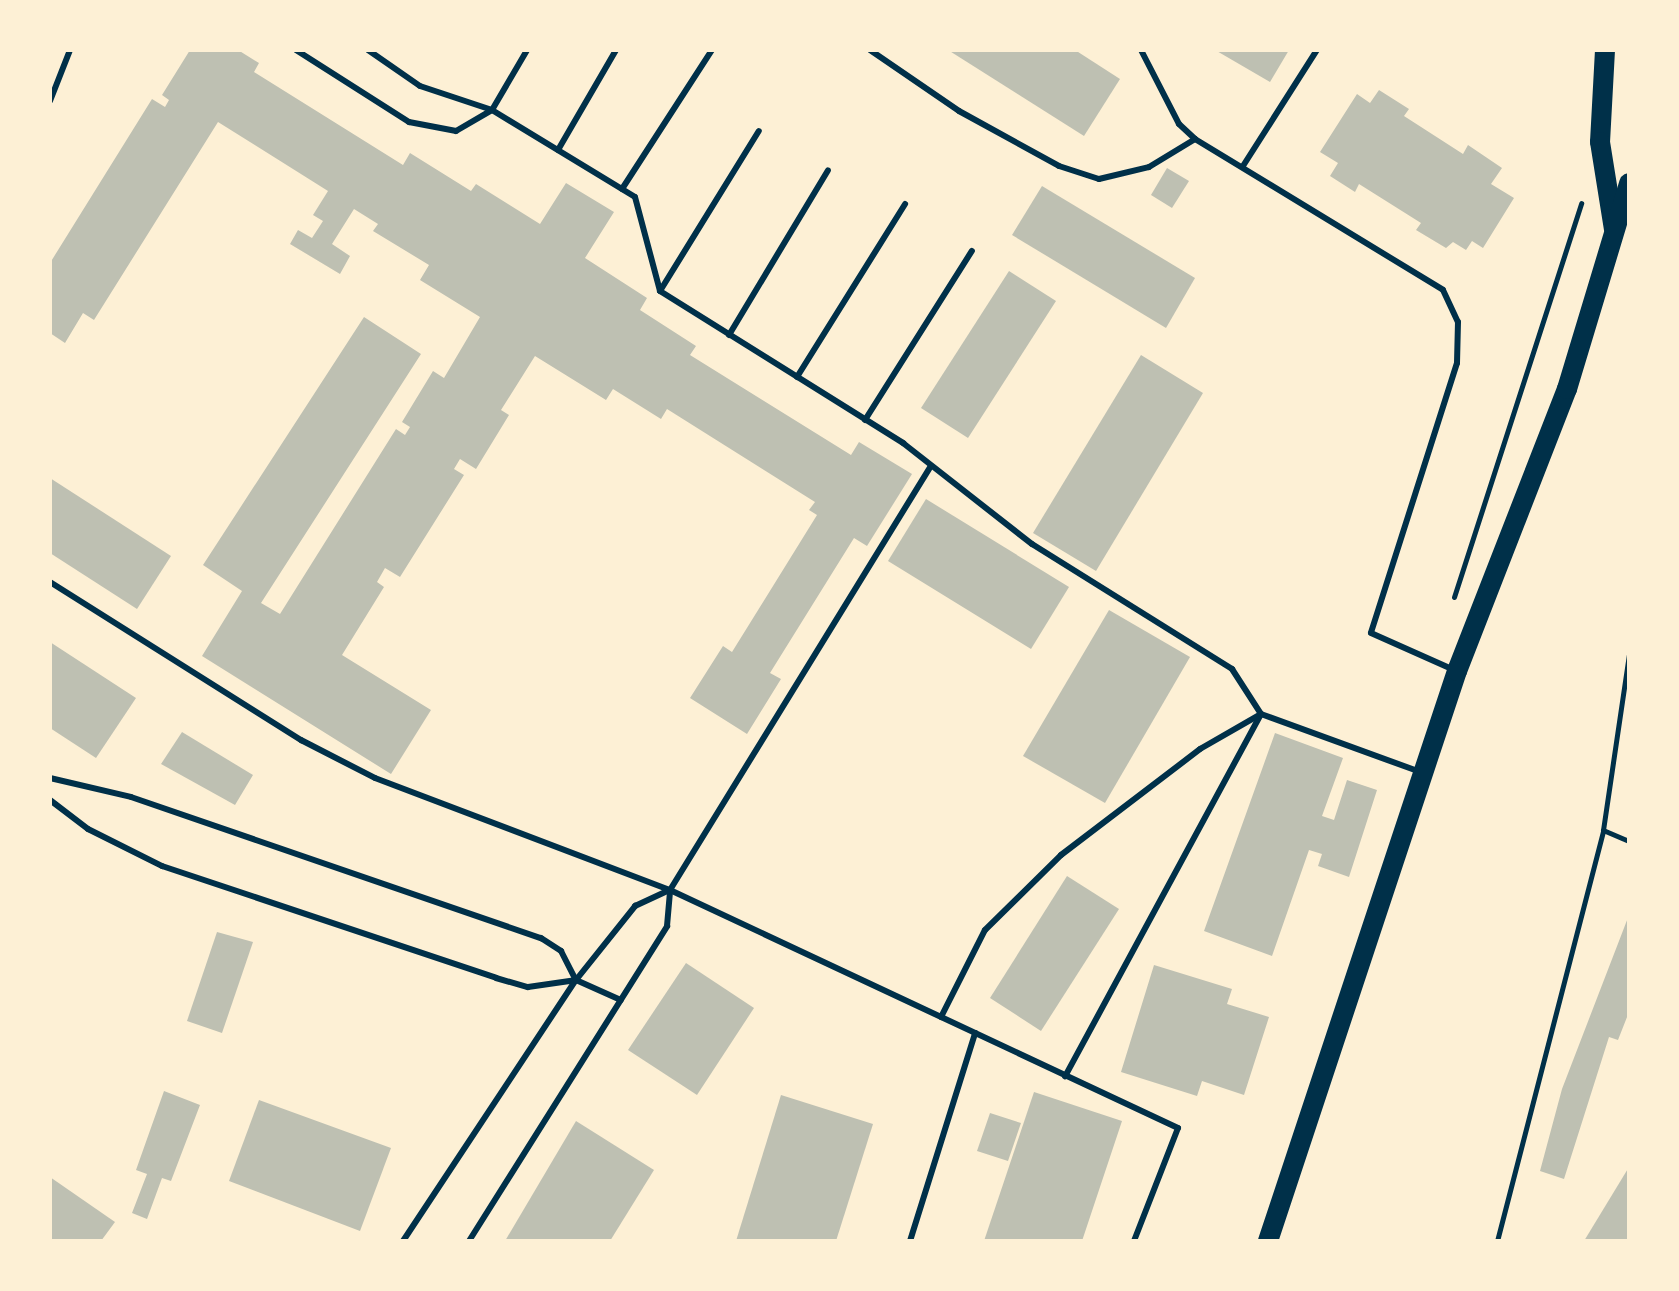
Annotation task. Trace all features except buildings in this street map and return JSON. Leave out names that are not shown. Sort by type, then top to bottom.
[{"type":"main road","points":[[1605,50],[1600,142],[1615,237]]},
{"type":"main road","points":[[1268,1241],[1457,671],[1567,389],[1629,183]]},
{"type":"lane","points":[[50,101],[70,50]]},
{"type":"lane","points":[[296,50],[409,122],[456,131],[492,110],[527,50]]},
{"type":"lane","points":[[368,50],[420,86],[492,110],[635,197],[660,291],[865,420],[931,466],[1032,544],[1232,669],[1261,714],[1423,773]]},
{"type":"lane","points":[[558,150],[616,50]]},
{"type":"lane","points":[[622,189],[712,50]]},
{"type":"lane","points":[[870,50],[959,111],[1059,166],[1099,179],[1149,167],[1195,139]]},
{"type":"lane","points":[[1141,50],[1179,124],[1195,139],[1443,290],[1458,322],[1457,363],[1371,633],[1457,671]]},
{"type":"lane","points":[[1243,166],[1317,50]]},
{"type":"lane","points":[[660,291],[759,131]]},
{"type":"lane","points":[[729,335],[828,170]]},
{"type":"lane","points":[[797,377],[905,204]]},
{"type":"lane","points":[[865,420],[972,251]]},
{"type":"lane","points":[[469,1241],[667,926],[670,890],[931,466]]},
{"type":"lane","points":[[50,582],[301,740],[375,778],[670,890],[1178,1128],[1134,1241]]},
{"type":"lane","points":[[941,1017],[985,930],[1061,855],[1200,749],[1261,714]]},
{"type":"lane","points":[[1065,1076],[1261,714]]},
{"type":"lane","points":[[50,778],[131,797],[541,938],[561,951],[576,980]]},
{"type":"lane","points":[[50,800],[88,829],[162,866],[507,981],[528,987],[576,980],[621,1000]]},
{"type":"lane","points":[[403,1241],[576,980],[635,906],[670,890]]},
{"type":"lane","points":[[910,1241],[975,1033]]},
{"type":"path","points":[[1497,1241],[1603,830],[1629,654]]},
{"type":"path","points":[[1603,830],[1629,841]]}]
